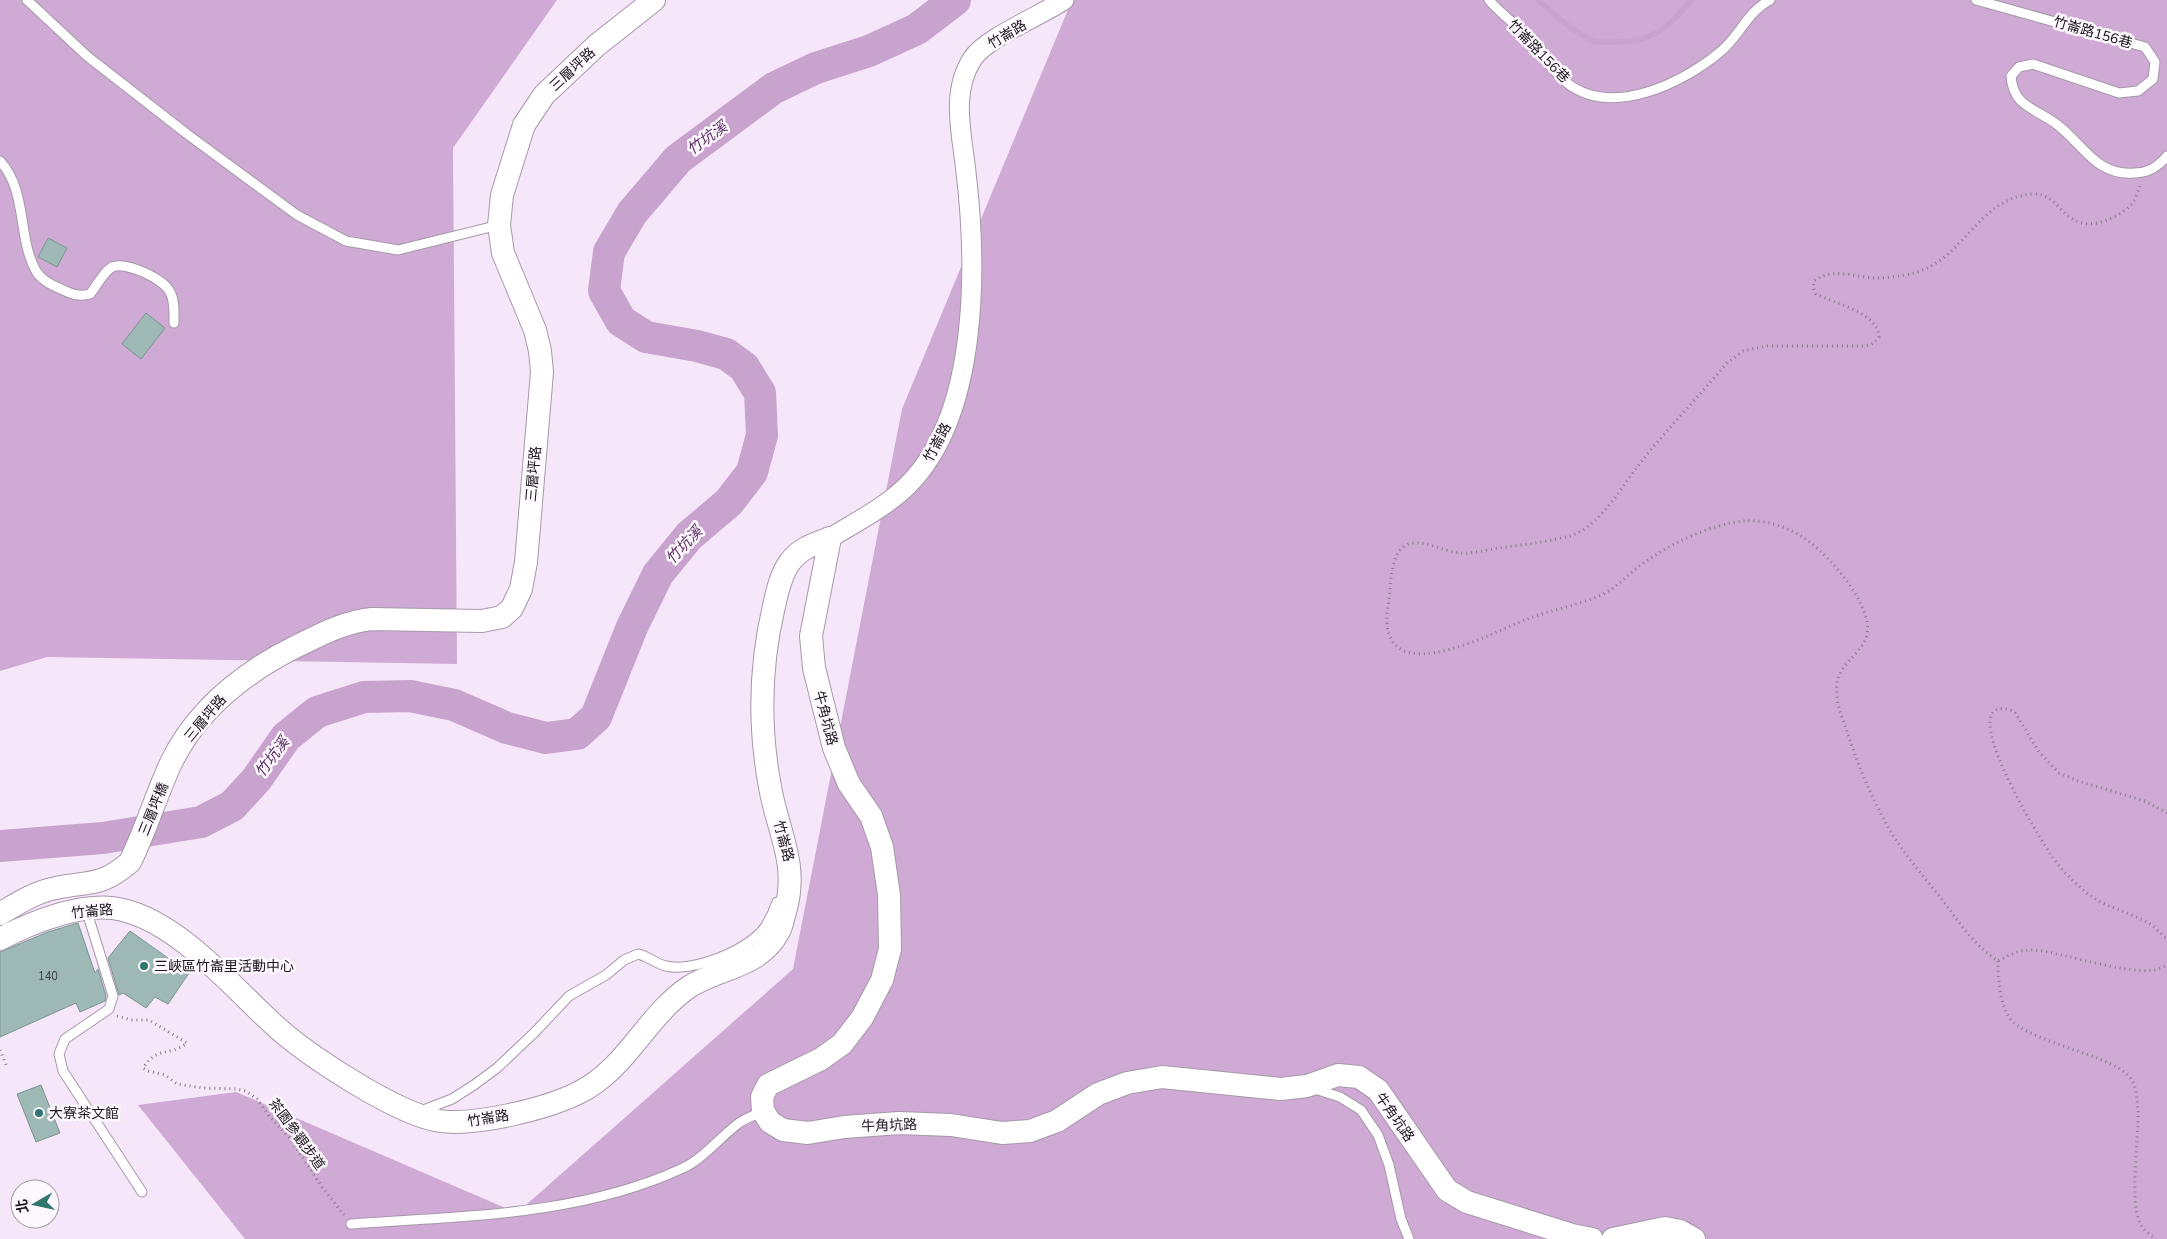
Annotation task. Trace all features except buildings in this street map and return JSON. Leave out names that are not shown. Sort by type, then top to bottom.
[{"type":"street","name":"三層坪路","points":[[169,768],[190,732],[214,704],[244,677],[286,652],[333,629],[354,621],[372,619],[482,620],[502,617],[512,608],[522,589],[526,562],[542,372],[535,330],[503,253],[499,225],[502,195],[524,125],[544,95],[597,45],[654,0]]},
{"type":"street","name":"竹崙路","points":[[0,939],[60,914],[86,909],[121,909],[147,919],[182,940],[237,988],[273,1024],[299,1045],[371,1091],[414,1114],[439,1121],[463,1122],[539,1109],[577,1094],[599,1081],[632,1048],[673,999],[693,984],[732,969],[764,952],[780,931],[790,897],[791,870],[770,788],[764,737],[763,674],[777,591],[789,562],[804,548],[830,538],[888,502],[908,485],[929,460],[950,416],[967,347],[972,300],[970,201],[958,101],[961,83],[973,58],[988,43],[1064,0]]},
{"type":"street","name":"牛角坑路","points":[[830,538],[812,636],[814,668],[834,748],[849,784],[871,816],[882,847],[889,895],[890,949],[882,980],[862,1018],[842,1044],[821,1059],[768,1085],[762,1097],[763,1111],[770,1122],[783,1130],[808,1133],[844,1127],[899,1123],[951,1125],[1002,1133],[1030,1131],[1057,1121],[1098,1094],[1127,1083],[1162,1077],[1281,1089],[1307,1086],[1338,1075],[1359,1077],[1378,1090],[1447,1190],[1467,1202],[1572,1235],[1592,1239]]},
{"type":"street","name":"三層坪橋","points":[[0,914],[22,900],[41,892],[104,880],[130,862],[169,768]]},
{"type":"street","points":[[1613,1239],[1665,1228],[1680,1231],[1694,1239]]},
{"type":"lane","points":[[27,0],[87,56],[186,134],[296,215],[346,241],[398,250],[499,225]]},
{"type":"lane","name":"竹崙路156巷","points":[[1489,0],[1516,26],[1568,83],[1595,96],[1626,97],[1665,86],[1702,67],[1723,50],[1744,22],[1761,4],[1770,0]]},
{"type":"lane","name":"竹崙路156巷","points":[[1976,0],[2145,47],[2155,62],[2153,79],[2138,91],[2118,93],[2033,64],[2019,67],[2010,76],[2011,89],[2020,101],[2056,124],[2101,167],[2121,174],[2143,173]]},
{"type":"lane","points":[[2143,173],[2159,165],[2167,156]]},
{"type":"lane","points":[[0,161],[16,189],[30,257],[37,272],[47,282],[73,295],[82,296],[90,294],[105,273],[112,268],[120,266],[139,271],[162,281],[170,292],[174,304],[174,323]]},
{"type":"lane","points":[[414,1114],[452,1099],[474,1085],[497,1068],[569,996],[606,975],[631,956],[644,956],[665,966],[692,966],[733,952],[751,941],[764,928],[773,912],[788,859]]},
{"type":"lane","points":[[86,909],[113,996],[109,1010],[65,1039],[59,1054],[63,1070],[142,1192]]},
{"type":"lane","points":[[1307,1086],[1340,1097],[1361,1110],[1378,1135],[1388,1165],[1401,1220],[1409,1239]]},
{"type":"lane","points":[[351,1224],[514,1212],[583,1201],[649,1183],[685,1167],[740,1123],[763,1111]]},
{"type":"path","points":[[1998,961],[1985,953],[1972,939],[1909,858],[1891,832],[1871,793],[1853,750],[1837,701],[1835,684],[1839,673],[1868,636],[1866,612],[1835,566],[1815,545],[1796,532],[1769,523],[1743,522],[1712,529],[1662,552],[1641,565],[1604,594],[1531,618],[1462,647],[1440,653],[1420,654],[1412,652],[1403,649],[1393,641],[1386,621],[1394,562],[1400,549],[1408,543],[1417,542],[1464,554],[1573,535],[1588,528],[1598,518],[1645,457],[1727,363],[1743,351],[1766,346],[1866,346],[1874,343],[1879,337],[1877,324],[1854,310],[1816,294],[1813,287],[1814,281],[1820,276],[1832,273],[1877,278],[1914,273],[1947,257],[1985,216],[2004,202],[2018,196],[2044,195],[2055,202],[2070,218],[2082,223],[2094,224],[2116,216],[2132,205],[2143,173]]},
{"type":"path","points":[[2167,813],[2145,801],[2078,782],[2059,773],[2039,752],[2014,711],[2006,708],[1998,710],[1992,716],[1990,729],[1993,745],[2004,771],[2054,860],[2083,891],[2099,901],[2153,926],[2167,939]]},
{"type":"path","points":[[1998,961],[2015,951],[2047,950],[2102,966],[2154,970],[2167,964]]},
{"type":"path","points":[[1998,961],[1998,973],[2006,1010],[2012,1020],[2026,1031],[2110,1063],[2124,1071],[2133,1081],[2137,1096],[2138,1116],[2137,1213],[2140,1225],[2156,1239]]},
{"type":"path","name":"茶園參觀步道","points":[[109,1010],[116,1015],[131,1020],[149,1020],[187,1043],[178,1049],[153,1055],[143,1068],[165,1075],[177,1084],[203,1088],[237,1089],[246,1091],[257,1099],[269,1116],[289,1137],[322,1187],[351,1224]]},
{"type":"path","points":[[0,1050],[7,1067]]},
{"type":"shaded area","points":[[0,0],[557,0],[453,148],[457,664],[47,657],[0,671]]},
{"type":"shaded area","points":[[1072,0],[2167,0],[2167,1239],[245,1239],[138,1105],[236,1092],[517,1213],[793,969],[902,409]]},
{"type":"waterway","name":"竹坑溪","points":[[0,846],[103,838],[201,822],[232,806],[256,780],[286,737],[317,712],[364,697],[410,696],[454,705],[507,728],[546,738],[577,734],[596,717],[632,627],[658,574],[689,536],[729,502],[752,472],[762,435],[760,393],[744,367],[726,354],[697,346],[646,337],[621,321],[604,291],[609,252],[632,213],[678,159],[774,88],[816,68],[869,51],[917,29],[955,0]]},
{"type":"waterway","points":[[1538,0],[1578,32],[1597,42],[1626,42],[1648,37],[1675,19],[1692,0]]},
{"type":"place","name":"三峽區竹崙里活動中心","points":[[144,966]]},
{"type":"place","name":"大寮茶文館","points":[[39,1113]]}]
